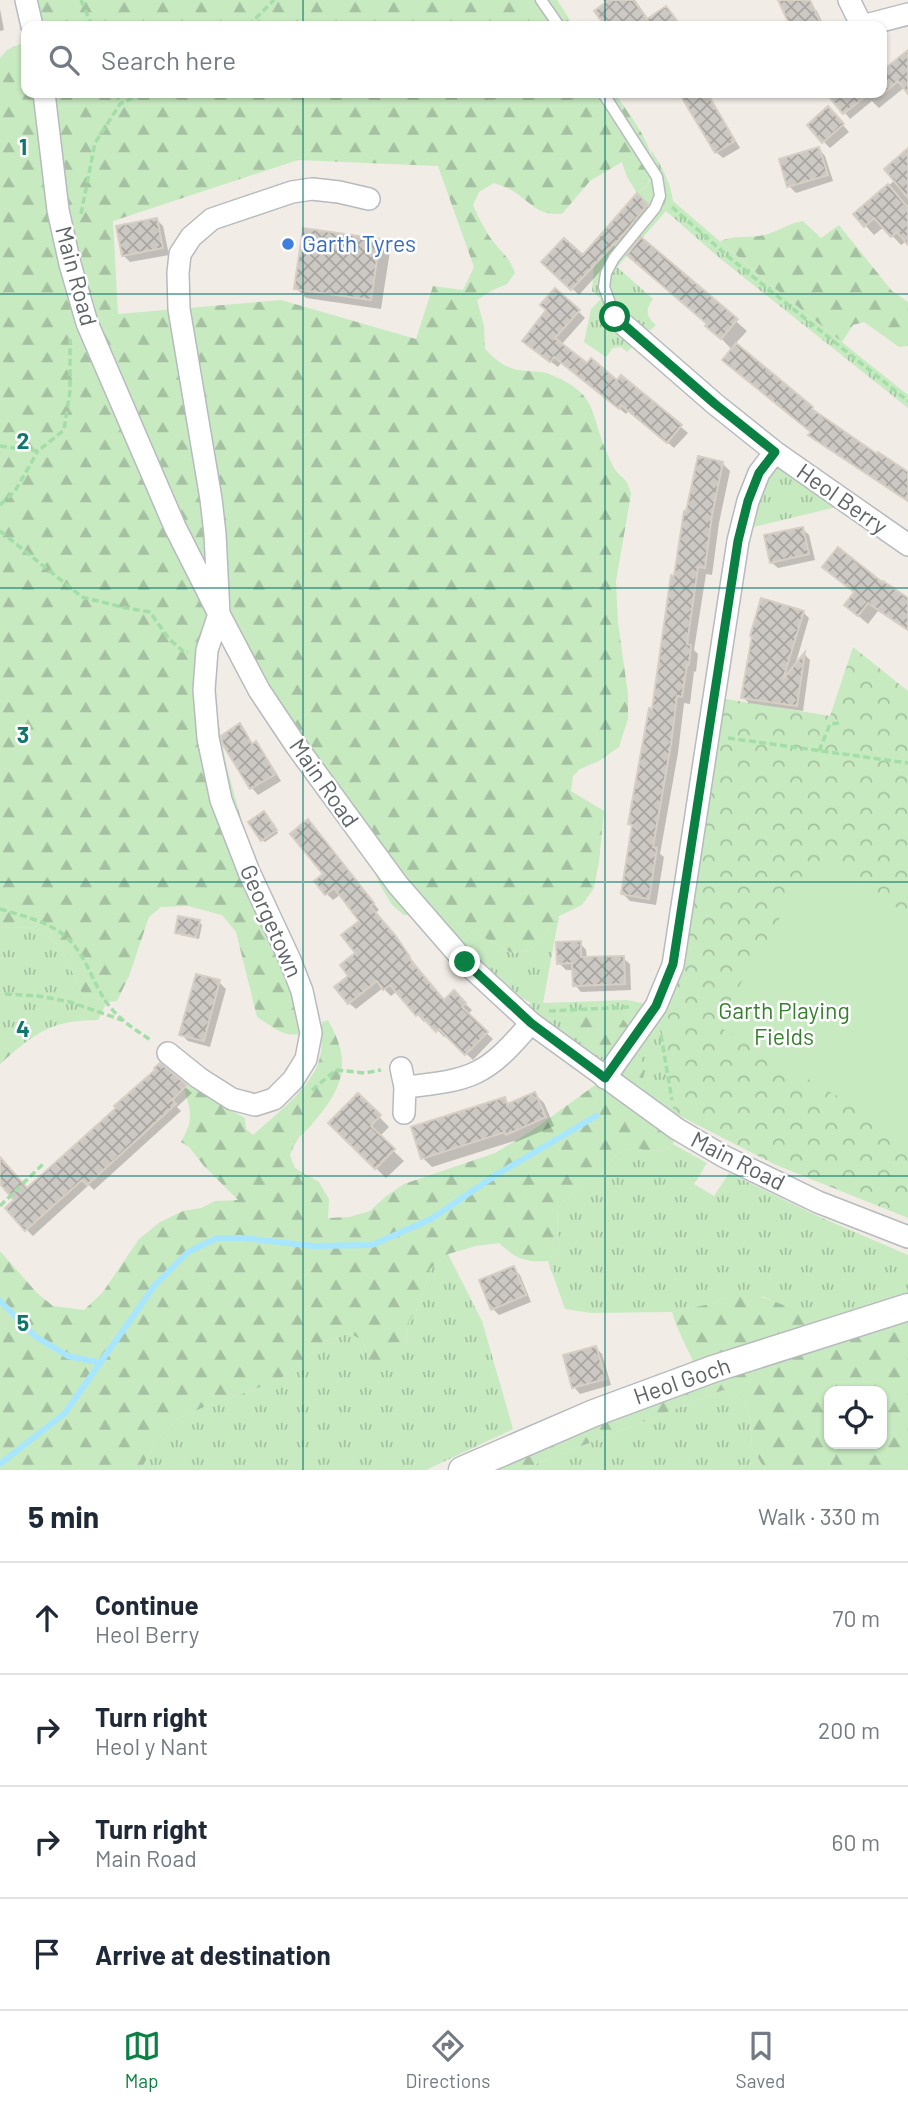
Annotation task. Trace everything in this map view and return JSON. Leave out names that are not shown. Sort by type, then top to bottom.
[{"type":"street","points":[[26,0],[31,21]]},
{"type":"street","points":[[849,0],[860,21]]},
{"type":"street","points":[[881,21],[908,14]]},
{"type":"street","name":"Main Road","points":[[45,98],[58,211],[75,284],[87,323],[175,527],[260,690],[398,886],[465,962],[531,1023],[677,1129],[723,1156],[818,1202],[908,1237]]},
{"type":"street","points":[[219,614],[211,499],[179,309],[180,254],[191,237],[212,219],[292,192],[312,189],[369,199]]},
{"type":"street","name":"Heol Berry","points":[[615,317],[775,452],[908,545]]},
{"type":"street","points":[[605,1078],[656,1006],[673,964],[738,541],[748,501],[759,473],[775,452]]},
{"type":"street","name":"Georgetown","points":[[168,1053],[199,1078],[232,1099],[255,1105],[274,1099],[293,1080],[306,1059],[310,1033],[302,991],[249,872],[221,800],[208,738],[204,691],[208,650],[219,614]]},
{"type":"street","points":[[404,1112],[403,1077],[448,1083],[472,1076],[490,1066],[531,1023]]},
{"type":"street","name":"Heol Goch","points":[[462,1470],[606,1408],[713,1369],[908,1307]]},
{"type":"lane","points":[[541,0],[556,21]]},
{"type":"lane","points":[[606,98],[657,177],[660,196],[655,208],[614,258],[606,273],[604,287],[615,317]]},
{"type":"path","points":[[81,0],[90,21]]},
{"type":"path","points":[[253,21],[274,0]]},
{"type":"path","points":[[118,98],[120,104]]},
{"type":"path","points":[[79,226],[95,143],[120,104],[133,98]]},
{"type":"path","points":[[660,196],[731,259],[908,401]]},
{"type":"path","points":[[0,505],[15,491],[38,451],[64,430],[70,391],[70,328]]},
{"type":"path","points":[[0,446],[38,451]]},
{"type":"path","points":[[0,531],[82,597],[150,612],[169,639],[184,652],[208,650]]},
{"type":"path","points":[[819,751],[830,723],[839,723]]},
{"type":"path","points":[[708,736],[908,763]]},
{"type":"path","points":[[0,909],[38,921],[61,933],[82,955],[107,1002],[123,1021],[168,1053]]},
{"type":"path","points":[[5,994],[39,996],[70,1002],[123,1021]]},
{"type":"path","points":[[304,1096],[336,1070],[403,1077]]},
{"type":"path","points":[[0,1206],[43,1164]]},
{"type":"green space","points":[[26,0],[557,0],[571,21],[31,21]]},
{"type":"green space","points":[[21,43],[21,98],[618,98],[640,130],[652,157],[652,171],[648,183],[637,193],[622,162],[590,181],[562,214],[542,211],[511,190],[494,183],[479,192],[473,205],[486,231],[515,273],[507,284],[477,300],[484,326],[485,349],[504,365],[547,373],[577,389],[590,405],[612,464],[626,481],[631,494],[616,581],[618,623],[628,694],[628,719],[619,747],[599,761],[580,769],[573,776],[571,791],[604,811],[594,888],[582,905],[559,916],[531,951],[512,953],[458,923],[404,915],[392,905],[380,885],[356,830],[219,616],[213,654],[214,700],[226,764],[244,830],[311,1033],[287,1034],[257,1017],[236,932],[222,915],[188,906],[161,907],[149,917],[129,976],[117,1001],[107,1002],[82,994],[61,947],[38,928],[0,927],[0,58],[7,50]],"holes":[[[298,160],[438,166],[474,267],[463,290],[433,286],[416,339],[281,300],[118,314],[113,221]]]},
{"type":"green space","points":[[651,150],[665,174],[673,201],[767,282],[908,395],[908,408],[717,256],[666,211],[617,267],[653,299],[648,313],[656,325],[627,352],[621,347],[613,348],[606,357],[584,342],[591,309],[601,299],[592,291],[594,262],[583,253],[604,231],[616,242],[649,204],[637,193],[652,175]]},
{"type":"green space","points":[[803,221],[821,238],[839,225],[892,291],[908,302],[908,346],[899,347],[864,322],[853,325],[842,342],[720,241],[765,235]]},
{"type":"green space","points":[[775,452],[849,504],[741,530]]},
{"type":"green space","name":"Garth Playing Fields","points":[[853,647],[908,691],[908,1218],[776,1165],[674,1113],[656,1006],[714,697],[830,716]]},
{"type":"green space","points":[[815,859],[908,914],[908,1138],[716,1025]]},
{"type":"green space","points":[[559,916],[543,1003],[627,1000],[656,1006],[677,1129],[520,1012],[531,1003],[475,956],[442,919],[458,923],[512,953],[531,951]]},
{"type":"green space","points":[[0,927],[38,928],[61,947],[82,994],[107,1002],[98,1020],[55,1026],[33,1037],[0,1064]]},
{"type":"green space","points":[[572,1013],[621,1017],[627,1024],[631,1041],[646,1068],[643,1078],[626,1075],[596,1047],[582,1044],[569,1030],[567,1018]]},
{"type":"green space","points":[[328,1020],[340,1049],[341,1075],[331,1099],[297,1140],[290,1155],[295,1168],[319,1182],[329,1199],[328,1218],[349,1217],[370,1211],[404,1184],[495,1153],[530,1132],[605,1078],[677,1129],[673,1144],[666,1150],[647,1151],[633,1147],[617,1154],[596,1179],[572,1194],[557,1208],[559,1247],[548,1261],[521,1258],[499,1243],[448,1254],[430,1269],[419,1306],[407,1325],[406,1346],[399,1362],[379,1365],[369,1358],[362,1340],[349,1333],[326,1341],[278,1381],[206,1406],[178,1419],[156,1440],[141,1470],[0,1470],[0,1251],[37,1293],[53,1306],[84,1310],[103,1292],[139,1239],[160,1222],[215,1201],[238,1200],[189,1147],[181,1142],[190,1117],[184,1089],[191,1084],[245,1118],[246,1129],[253,1135],[308,1082],[320,1056],[322,1022]]},
{"type":"green space","points":[[0,1034],[6,1036],[13,1052],[0,1064]]},
{"type":"green space","points":[[673,1144],[707,1163],[694,1184],[714,1196],[729,1173],[820,1217],[908,1255],[908,1297],[827,1323],[764,1297],[730,1296],[714,1303],[672,1312],[591,1313],[565,1309],[548,1261],[559,1247],[557,1208],[572,1194],[596,1179],[617,1154],[633,1147],[647,1151],[666,1150]]},
{"type":"green space","points":[[448,1254],[482,1321],[513,1429],[426,1470],[141,1470],[156,1440],[178,1419],[206,1406],[278,1381],[326,1341],[349,1333],[362,1340],[369,1358],[406,1346],[407,1325],[419,1306],[430,1269]]},
{"type":"green space","points":[[746,1293],[777,1302],[827,1323],[694,1364],[672,1312]]},
{"type":"green space","points":[[908,1313],[908,1470],[765,1470],[752,1447],[750,1420],[745,1402],[723,1390],[521,1470],[479,1470],[564,1429]]},
{"type":"green space","points":[[723,1390],[745,1402],[750,1420],[752,1447],[765,1470],[521,1470]]},
{"type":"building","points":[[609,0],[633,0],[647,19],[666,6],[677,21],[601,21],[594,11]]},
{"type":"building","points":[[778,0],[810,0],[820,21],[788,21]]},
{"type":"building","points":[[908,50],[908,94],[898,81],[887,91],[887,67]]},
{"type":"building","points":[[682,98],[710,98],[735,141],[715,153]]},
{"type":"building","points":[[830,98],[864,98],[843,114]]},
{"type":"building","points":[[828,106],[844,124],[822,143],[807,125]]},
{"type":"building","points":[[819,147],[828,175],[787,187],[779,159]]},
{"type":"building","points":[[908,148],[908,198],[884,169]]},
{"type":"building","points":[[888,184],[908,208],[908,245],[897,232],[891,237],[874,218],[864,227],[853,214]]},
{"type":"building","points":[[637,193],[648,204],[615,245],[571,290],[541,262],[564,238],[583,255]]},
{"type":"building","points":[[157,218],[163,248],[122,256],[116,226]]},
{"type":"building","points":[[303,228],[380,239],[371,300],[294,289]]},
{"type":"building","points":[[641,237],[738,319],[721,339],[627,255]]},
{"type":"building","points":[[555,288],[580,310],[555,338],[587,363],[591,358],[617,380],[621,375],[682,425],[667,443],[621,405],[619,409],[554,357],[550,362],[522,341],[546,310],[540,305]]},
{"type":"building","points":[[736,343],[813,407],[812,409],[908,472],[908,501],[808,435],[811,432],[722,360]]},
{"type":"building","points":[[698,456],[723,462],[705,568],[698,567],[687,644],[691,645],[689,665],[682,697],[677,696],[653,847],[657,848],[649,899],[621,894],[632,825],[628,824],[649,708],[652,709],[671,575],[674,576],[684,511]]},
{"type":"building","points":[[803,527],[809,554],[770,563],[764,535]]},
{"type":"building","points":[[838,547],[882,582],[908,598],[908,630],[868,603],[858,616],[844,605],[854,592],[822,567]]},
{"type":"building","points":[[761,598],[804,611],[783,679],[805,652],[797,706],[741,698],[750,636]]},
{"type":"building","points":[[240,723],[252,744],[256,741],[276,774],[250,789],[223,745],[221,736]]},
{"type":"building","points":[[264,811],[277,830],[261,841],[248,822]]},
{"type":"building","points":[[308,819],[374,903],[370,906],[395,935],[409,958],[444,1000],[454,990],[466,1003],[462,1007],[488,1032],[465,1055],[439,1029],[436,1032],[419,1014],[416,1016],[390,985],[383,990],[377,981],[348,1004],[334,987],[348,976],[340,965],[355,953],[341,935],[359,921],[334,888],[325,895],[314,881],[323,874],[290,834]]},
{"type":"building","points":[[178,916],[200,920],[196,937],[175,933]]},
{"type":"building","points":[[581,941],[581,957],[624,956],[625,984],[573,986],[572,963],[557,964],[556,942]]},
{"type":"building","points":[[196,974],[220,980],[204,1041],[179,1035]]},
{"type":"building","points":[[160,1063],[187,1085],[172,1100],[176,1104],[87,1185],[82,1180],[25,1231],[5,1208],[14,1200],[0,1184],[0,1157],[27,1188],[116,1108],[114,1106]]},
{"type":"building","points":[[535,1092],[546,1117],[506,1135],[505,1132],[421,1159],[411,1127],[505,1097],[507,1104]]},
{"type":"building","points":[[358,1093],[381,1115],[371,1126],[395,1149],[375,1169],[328,1123]]},
{"type":"building","points":[[514,1266],[526,1295],[491,1310],[479,1280]]},
{"type":"building","points":[[596,1346],[606,1379],[572,1388],[563,1355]]},
{"type":"waterway","points":[[0,1464],[65,1413],[155,1285],[188,1252],[217,1238],[313,1246],[372,1245],[431,1219],[496,1175],[596,1116]]},
{"type":"waterway","points":[[0,1301],[36,1337],[68,1356],[101,1363]]},
{"type":"place","name":"Garth Tyres","points":[[288,244]]},
{"type":"route","points":[[465,962],[531,1023],[605,1078],[656,1006],[673,964],[738,541],[748,501],[759,473],[775,452],[615,317]]}]
